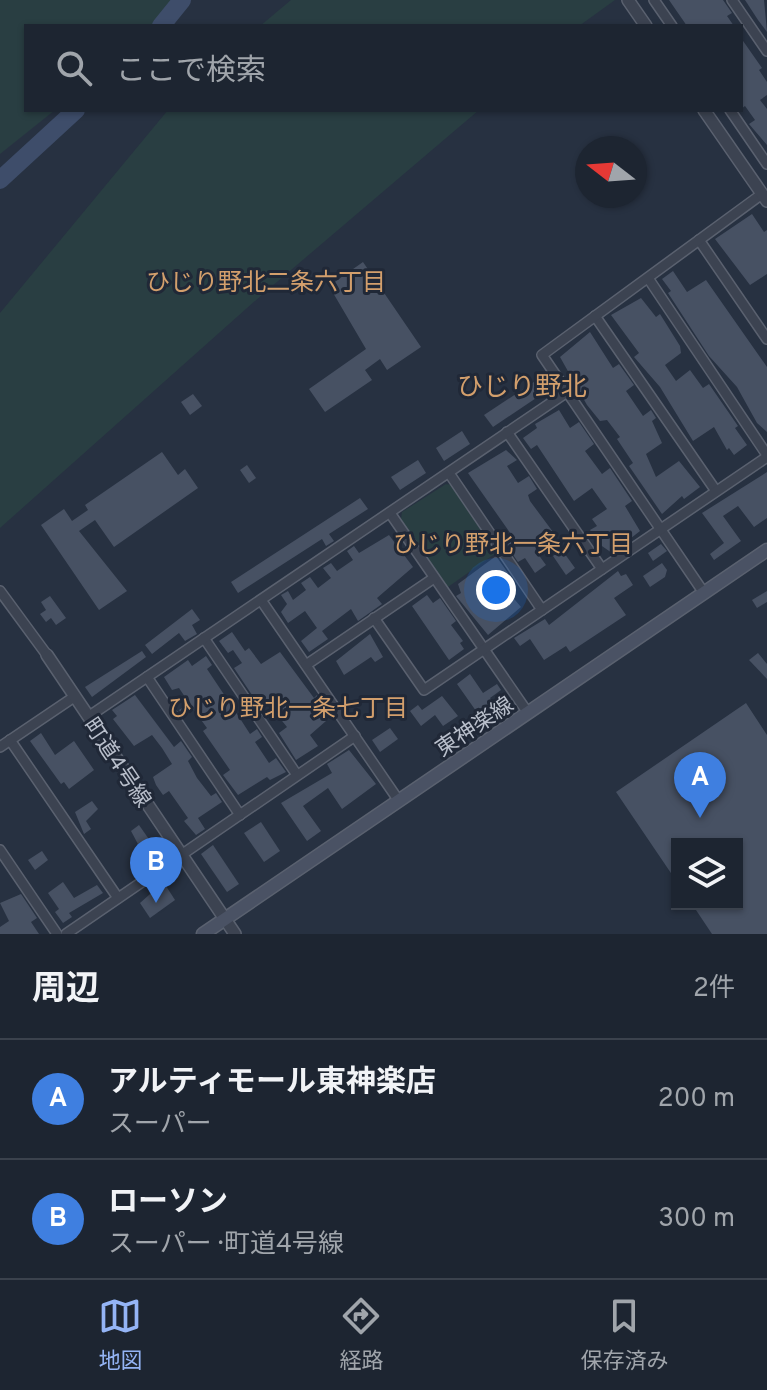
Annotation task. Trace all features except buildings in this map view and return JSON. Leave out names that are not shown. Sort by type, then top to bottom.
[{"type":"main road","name":"東神楽線","points":[[203,934],[767,550]]},
{"type":"street","points":[[628,0],[645,24]]},
{"type":"street","points":[[654,0],[671,24]]},
{"type":"street","points":[[732,0],[767,51]]},
{"type":"street","points":[[705,112],[761,189]]},
{"type":"street","points":[[704,593],[542,355],[699,240],[761,189],[767,166],[731,112]]},
{"type":"street","points":[[699,240],[767,339]]},
{"type":"street","points":[[374,618],[424,690],[767,456],[648,278]]},
{"type":"street","points":[[595,316],[716,491]]},
{"type":"street","points":[[88,717],[567,392]]},
{"type":"street","points":[[507,432],[602,569]]},
{"type":"street","points":[[449,473],[542,610]]},
{"type":"street","points":[[390,513],[528,713]]},
{"type":"street","points":[[306,665],[434,578]]},
{"type":"street","name":"町道4号線","points":[[0,591],[47,655],[235,934]]},
{"type":"street","points":[[261,600],[399,801]]},
{"type":"street","points":[[204,638],[297,775]]},
{"type":"street","points":[[147,677],[240,815]]},
{"type":"street","points":[[0,747],[74,697]]},
{"type":"street","points":[[66,934],[355,736]]},
{"type":"street","points":[[10,740],[118,898]]},
{"type":"street","points":[[0,850],[57,934]]},
{"type":"green space","points":[[0,0],[182,0],[161,24],[24,24],[24,112],[52,112],[0,154]]},
{"type":"green space","points":[[291,0],[615,0],[582,24],[262,24]]},
{"type":"green space","points":[[166,112],[477,112],[264,293],[0,528],[0,313]]},
{"type":"green space","points":[[446,484],[451,485],[496,553],[448,587],[401,519],[402,512]]},
{"type":"waterway","points":[[163,24],[182,0]]},
{"type":"waterway","points":[[0,180],[74,112]]},
{"type":"place","name":"アルティモール東神楽店","points":[[700,818]]},
{"type":"place","name":"ローソン","points":[[156,903]]},
{"type":"district","name":"ひじり野北二条六丁目","points":[[266,282]]},
{"type":"district","name":"ひじり野北","points":[[522,386]]},
{"type":"district","name":"ひじり野北一条六丁目","points":[[513,544]]},
{"type":"district","name":"ひじり野北一条七丁目","points":[[288,708]]}]
